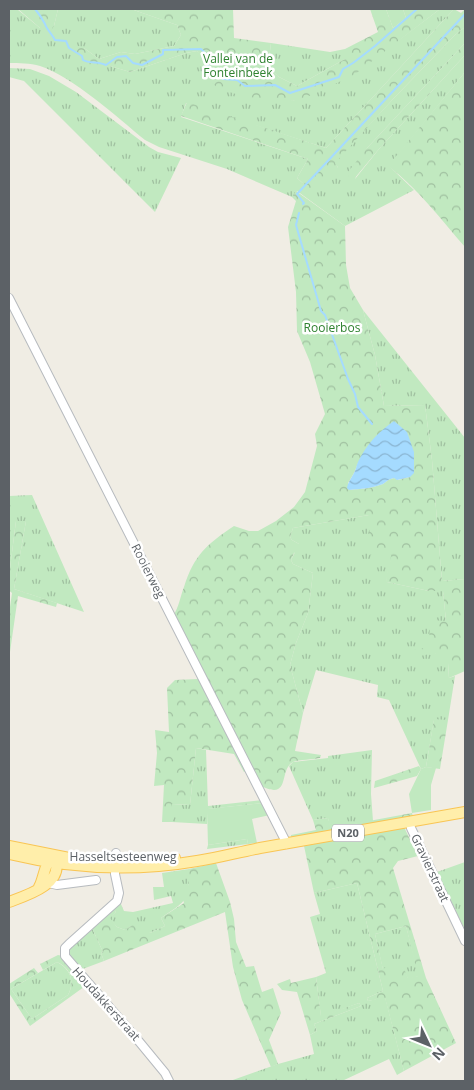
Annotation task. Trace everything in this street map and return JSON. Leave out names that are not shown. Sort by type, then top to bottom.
[{"type":"main road","name":"Hasseltsesteenweg","points":[[9,854],[52,861],[116,860],[172,865],[465,812]]},
{"type":"main road","name":"Hasseltsesteenweg","points":[[9,846],[52,861]]},
{"type":"main road","points":[[9,902],[36,892],[54,872],[52,861]]},
{"type":"street","name":"Rooierweg","points":[[9,298],[286,844]]},
{"type":"street","name":"Gravierstraat","points":[[410,822],[411,828],[465,941]]},
{"type":"street","name":"Houdakkerstraat","points":[[116,860],[118,901],[69,944],[66,948],[65,956],[137,1039],[165,1073],[169,1081]]},
{"type":"street","points":[[45,883],[57,885],[96,880]]},
{"type":"green space","points":[[9,9],[17,9],[40,28],[54,26],[58,9],[131,9],[177,25],[181,35],[174,46],[135,54],[121,52],[99,59],[84,48],[86,66],[110,66],[130,72],[197,51],[200,54],[200,64],[293,101],[399,40],[440,9],[454,9],[326,148],[186,103],[181,117],[308,159],[297,178],[306,186],[338,167],[334,163],[394,98],[465,27],[465,43],[367,148],[355,179],[379,149],[465,55],[465,72],[389,166],[414,190],[345,226],[297,191],[292,197],[227,169],[159,147],[145,140],[94,98],[53,71],[32,64],[9,63]]},
{"type":"green space","points":[[18,9],[58,9],[54,26],[49,33],[40,28]]},
{"type":"green space","name":"Vallei van de Fonteinbeek","points":[[131,9],[233,9],[234,38],[271,43],[268,67],[279,77],[297,86],[345,59],[345,49],[378,32],[370,9],[386,9],[393,28],[406,18],[403,9],[440,9],[354,75],[309,96],[293,101],[246,97],[219,89],[204,76],[200,64],[200,55],[197,51],[130,72],[110,66],[86,66],[71,55],[75,45],[84,48],[99,59],[121,52],[135,54],[174,46],[181,35],[177,25]]},
{"type":"green space","points":[[386,9],[403,9],[406,18],[393,28]]},
{"type":"green space","name":"Vallei van de Fonteinbeek","points":[[454,9],[461,13],[465,9],[465,27],[394,98],[335,163],[338,167],[312,195],[297,178],[308,159],[181,116],[187,102],[326,148]]},
{"type":"green space","points":[[271,43],[330,52],[345,49],[345,59],[297,86],[279,77],[268,67]]},
{"type":"green space","points":[[465,43],[465,55],[354,179],[350,181],[348,179],[348,172],[367,148]]},
{"type":"green space","points":[[9,68],[30,69],[49,76],[76,92],[149,147],[158,152],[181,158],[155,212],[24,81],[9,77]]},
{"type":"green space","points":[[465,72],[465,247],[419,194],[388,166]]},
{"type":"green space","name":"Rooierbos","points":[[296,191],[345,226],[346,265],[350,288],[363,310],[375,355],[384,406],[425,405],[432,460],[442,581],[465,579],[465,671],[449,678],[448,663],[439,665],[435,653],[415,657],[413,650],[429,647],[430,620],[446,621],[443,591],[429,591],[387,582],[391,555],[370,555],[369,515],[293,528],[290,537],[299,544],[299,551],[294,553],[291,560],[293,564],[313,573],[308,613],[296,643],[290,665],[303,713],[295,751],[321,755],[320,758],[293,762],[286,771],[283,783],[276,790],[259,785],[173,616],[192,566],[209,545],[234,526],[249,531],[258,531],[276,521],[294,507],[305,492],[317,446],[315,434],[325,414],[310,362],[297,331],[296,292],[288,227],[296,201],[292,197]],"holes":[[[358,463],[410,477],[398,480],[394,478],[383,484],[349,490],[348,483]]]},
{"type":"green space","points":[[363,310],[465,438],[465,579],[442,581],[432,460],[425,405],[384,406],[375,355]]},
{"type":"green space","points":[[32,495],[84,612],[14,589],[26,521],[16,521],[9,576],[9,496]]},
{"type":"green space","points":[[369,515],[391,554],[387,582],[429,591],[443,591],[446,621],[435,653],[448,663],[449,678],[455,676],[448,720],[434,720],[426,767],[421,769],[389,700],[377,697],[378,685],[316,670],[303,713],[290,665],[296,643],[308,613],[313,573],[293,564],[291,560],[299,544],[290,537],[293,528]]},
{"type":"green space","points":[[16,521],[26,521],[14,589],[57,603],[56,607],[18,596],[9,659],[9,614],[12,593],[9,590],[9,576]]},
{"type":"green space","points":[[198,679],[247,771],[244,772],[234,754],[196,748],[190,805],[172,804],[172,822],[162,822],[164,785],[154,786],[157,753],[155,730],[169,732],[167,688],[175,680]]},
{"type":"green space","points":[[434,719],[448,720],[440,769],[426,767]]},
{"type":"green space","points":[[196,748],[206,750],[208,806],[262,800],[263,803],[208,809],[207,824],[172,822],[172,804],[190,805]]},
{"type":"green space","points":[[372,750],[371,794],[373,821],[330,828],[328,818],[313,820],[289,766],[293,762]]},
{"type":"green space","points":[[419,766],[421,769],[417,776],[374,788],[375,781]]},
{"type":"green space","points":[[426,767],[436,768],[431,785],[431,810],[412,813],[409,794],[421,769]]},
{"type":"green space","points":[[263,803],[270,815],[252,819],[257,843],[248,844],[247,839],[208,845],[207,809]]},
{"type":"green space","points":[[412,813],[413,817],[291,838],[291,835],[316,830],[313,820],[328,818],[331,828]]},
{"type":"green space","points":[[404,827],[418,856],[398,861],[393,868],[426,978],[456,1043],[404,1071],[385,998],[368,1001],[367,998],[383,991],[357,883],[314,893],[304,846]],"holes":[[[406,926],[418,976],[408,978],[400,966],[388,966],[383,969],[375,934]]]},
{"type":"green space","points":[[247,839],[248,844],[207,849],[208,845]]},
{"type":"green space","points":[[465,862],[465,930],[437,872]]},
{"type":"green space","points":[[216,863],[230,902],[236,942],[246,967],[254,966],[262,992],[273,988],[281,1013],[269,1040],[278,1064],[271,1067],[242,1000],[233,967],[225,912],[104,961],[101,953],[103,952],[92,928],[114,909],[116,912],[110,918],[117,927],[125,930],[139,923],[150,933],[165,926],[161,918],[184,903],[180,890],[189,885],[189,869]]},
{"type":"green space","points":[[189,869],[189,888],[185,899],[161,918],[165,926],[150,933],[131,926],[125,930],[117,927],[109,918],[116,912],[114,909],[120,902],[124,911],[133,912],[173,903],[171,896],[154,900],[153,887],[164,887],[162,873]]},
{"type":"green space","points":[[357,883],[383,991],[367,998],[368,1001],[385,997],[404,1071],[397,1075],[389,1059],[342,1081],[230,1081],[314,1054],[310,1035],[317,1031],[314,1024],[361,1006],[359,1003],[321,1017],[316,977],[326,973],[310,917],[320,914],[314,893]]},
{"type":"green space","points":[[406,926],[419,976],[408,979],[401,968],[395,966],[383,970],[375,934]]},
{"type":"green space","points":[[92,928],[103,952],[101,953],[104,961],[80,970],[69,956],[69,949]]},
{"type":"green space","points":[[58,955],[63,956],[88,984],[30,1026],[9,993],[9,984],[34,968],[38,973],[11,989],[32,1019],[68,995],[71,980],[66,968],[57,962],[43,970],[40,964]]},
{"type":"green space","points":[[57,962],[66,968],[70,976],[71,985],[68,995],[32,1019],[11,989]]},
{"type":"green space","points":[[316,977],[321,1016],[359,1003],[361,1006],[314,1024],[317,1031],[310,1035],[297,992],[282,990],[277,984],[290,979],[291,983]]},
{"type":"water","points":[[394,421],[407,432],[414,452],[414,473],[410,477],[397,480],[392,478],[383,484],[349,490],[347,488],[348,484],[365,450],[378,434]]},
{"type":"waterway","points":[[35,9],[55,40],[66,41],[69,48],[82,56],[83,60],[86,61],[106,65],[117,57],[126,56],[133,63],[142,65],[163,54],[163,50],[201,49],[207,55],[206,60],[209,68],[223,79],[237,80],[245,86],[275,85],[290,93],[339,77],[343,69],[375,46],[417,9]]},
{"type":"waterway","points":[[303,204],[297,194],[465,14]]},
{"type":"waterway","points":[[299,213],[296,225],[321,311],[325,315],[355,394],[358,407],[372,424]]}]
